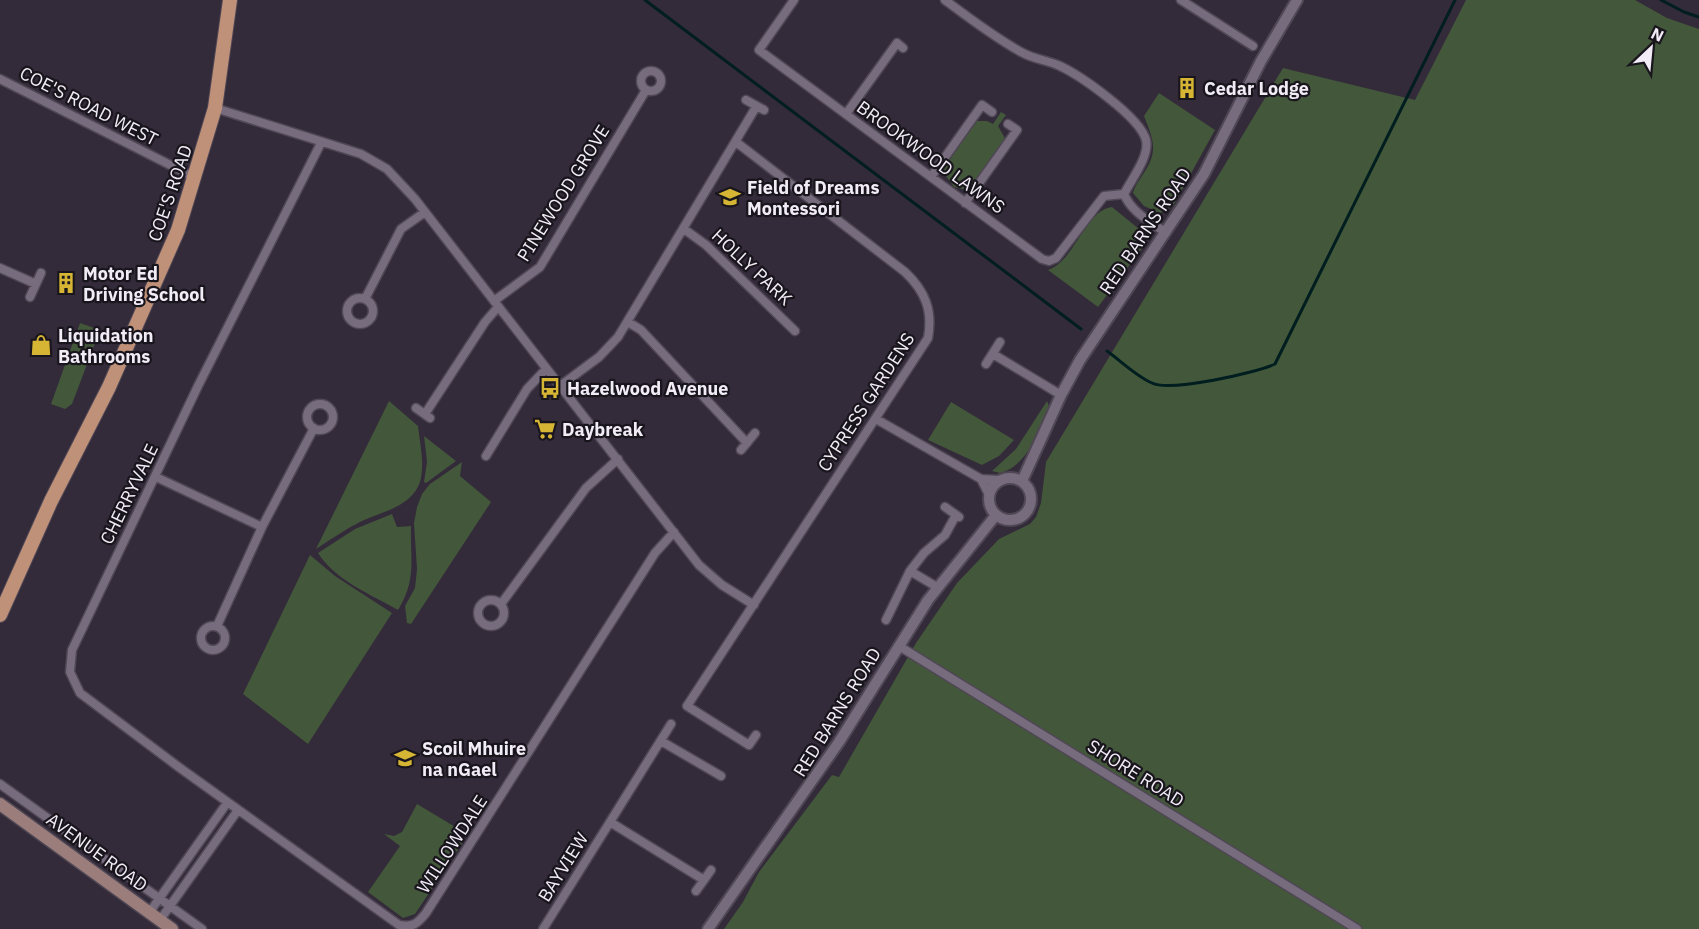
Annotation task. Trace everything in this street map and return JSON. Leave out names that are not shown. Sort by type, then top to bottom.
[{"type":"main road","name":"COE'S ROAD","points":[[0,615],[51,501],[109,387],[178,230],[196,178],[215,108],[230,0]]},
{"type":"main road","name":"AVENUE ROAD","points":[[0,804],[172,929]]},
{"type":"street","name":"BROOKWOOD LAWNS","points":[[794,0],[759,50],[1042,259],[1049,261],[1056,258],[1104,196],[1124,194]]},
{"type":"street","points":[[945,0],[1022,53],[1058,65],[1075,75],[1132,119],[1141,129],[1146,141],[1146,151],[1124,194],[1128,204],[1166,233]]},
{"type":"street","points":[[1181,0],[1253,46]]},
{"type":"street","name":"RED BARNS ROAD","points":[[1022,481],[1061,395],[1113,309],[1204,174],[1261,61],[1297,0]]},
{"type":"street","points":[[846,114],[897,43],[903,48]]},
{"type":"street","name":"COE'S ROAD WEST","points":[[0,79],[196,178]]},
{"type":"street","name":"PINEWOOD GROVE","points":[[416,408],[427,416],[496,304],[540,267],[646,90]]},
{"type":"street","points":[[560,386],[598,357],[618,337],[628,322],[736,142],[760,109],[746,100]]},
{"type":"street","points":[[931,177],[982,105],[992,112]]},
{"type":"street","points":[[215,108],[373,160],[402,183],[699,565],[722,585],[754,605]]},
{"type":"street","points":[[965,203],[1017,130],[1008,124]]},
{"type":"street","name":"CYPRESS GARDENS","points":[[736,142],[918,284],[926,297],[931,323],[928,338],[687,706],[749,745],[756,735]]},
{"type":"street","name":"CHERRYVALE","points":[[232,806],[85,697],[70,672],[72,650],[321,143]]},
{"type":"street","points":[[365,299],[401,229],[425,212]]},
{"type":"street","name":"HOLLY PARK","points":[[684,229],[706,245],[795,331]]},
{"type":"street","points":[[0,268],[36,284]]},
{"type":"street","points":[[30,297],[41,273]]},
{"type":"street","points":[[628,322],[640,330],[747,442]]},
{"type":"street","points":[[986,364],[1000,342]]},
{"type":"street","points":[[993,354],[1061,395]]},
{"type":"street","points":[[486,456],[527,390],[546,369]]},
{"type":"street","points":[[876,419],[981,479],[999,480],[1010,477],[1022,481],[1027,486],[1032,499],[1027,512],[1022,516],[1009,520],[996,515],[989,504],[989,495],[992,486],[999,480]]},
{"type":"street","points":[[217,626],[262,527],[314,428]]},
{"type":"street","points":[[741,450],[755,434]]},
{"type":"street","points":[[501,604],[586,488],[618,459]]},
{"type":"street","points":[[156,477],[262,527]]},
{"type":"street","points":[[981,479],[989,495]]},
{"type":"street","points":[[886,620],[910,571],[924,553],[945,535],[958,517],[945,507]]},
{"type":"street","name":"RED BARNS ROAD","points":[[708,929],[815,778],[937,587],[996,515]]},
{"type":"street","name":"WILLOWDALE","points":[[232,806],[399,925],[409,927],[417,923],[497,805],[655,553],[674,532]]},
{"type":"street","points":[[910,571],[937,587]]},
{"type":"street","name":"SHORE ROAD","points":[[899,645],[1357,929]]},
{"type":"street","name":"BAYVIEW","points":[[543,929],[671,723]]},
{"type":"street","points":[[661,741],[720,776]]},
{"type":"street","points":[[0,784],[202,929]]},
{"type":"street","points":[[154,916],[159,898],[232,806]]},
{"type":"street","points":[[154,916],[170,906],[232,806]]},
{"type":"street","name":"BAYVIEW","points":[[610,822],[704,880]]},
{"type":"street","points":[[696,891],[711,870]]},
{"type":"green space","points":[[1466,0],[1635,0],[1667,18],[1699,29],[1699,929],[724,929],[743,902],[759,872],[832,775],[839,777],[916,643],[957,583],[999,539],[1030,524],[1036,517],[1041,503],[1046,462],[1283,68],[1415,100]]},
{"type":"green space","points":[[1159,93],[1215,130],[1173,206],[1160,213],[1144,206],[1133,193],[1152,156],[1152,137],[1144,116]]},
{"type":"green space","points":[[1001,112],[1006,115],[998,126],[1006,140],[973,185],[966,190],[954,187],[943,172],[945,166],[977,121],[987,121],[993,124]]},
{"type":"green space","points":[[1112,207],[1144,233],[1146,243],[1098,307],[1048,270],[1066,257],[1094,217]]},
{"type":"green space","points":[[80,323],[100,330],[72,404],[65,409],[51,404]]},
{"type":"green space","points":[[389,401],[418,426],[422,454],[420,482],[416,490],[403,503],[354,525],[316,549]]},
{"type":"green space","points":[[1047,401],[1049,406],[1042,426],[1025,455],[1009,469],[1000,473],[992,471],[1016,449]]},
{"type":"green space","points":[[951,402],[1014,440],[999,456],[982,465],[928,440]]},
{"type":"green space","points":[[424,436],[456,461],[426,483],[424,482],[427,462]]},
{"type":"green space","points":[[462,462],[460,476],[491,502],[411,624],[407,623],[405,606],[415,588],[417,569],[414,523],[417,507],[422,494],[430,484]]},
{"type":"green space","points":[[392,514],[397,527],[411,526],[410,579],[398,610],[343,579],[325,563],[318,553],[355,529]]},
{"type":"green space","points":[[310,555],[335,576],[392,613],[308,744],[243,694]]},
{"type":"green space","points":[[417,804],[457,828],[455,833],[465,839],[415,914],[403,918],[368,892],[400,846],[384,834],[394,836],[402,832]]},
{"type":"waterway","points":[[645,0],[1081,329]]},
{"type":"waterway","points":[[1107,351],[1140,376],[1152,383],[1162,385],[1213,380],[1275,364],[1455,0]]},
{"type":"waterway","points":[[1661,0],[1699,17]]},
{"type":"place","name":"Cedar Lodge","points":[[1187,88]]},
{"type":"place","name":"Field of Dreams Montessori","points":[[730,197]]},
{"type":"place","name":"Motor Ed Driving School","points":[[66,283]]},
{"type":"place","name":"Liquidation Bathrooms","points":[[41,345]]},
{"type":"place","name":"Hazelwood Avenue","points":[[550,388]]},
{"type":"place","name":"Daybreak","points":[[545,429]]},
{"type":"place","name":"Scoil Mhuire na nGael","points":[[405,758]]}]
